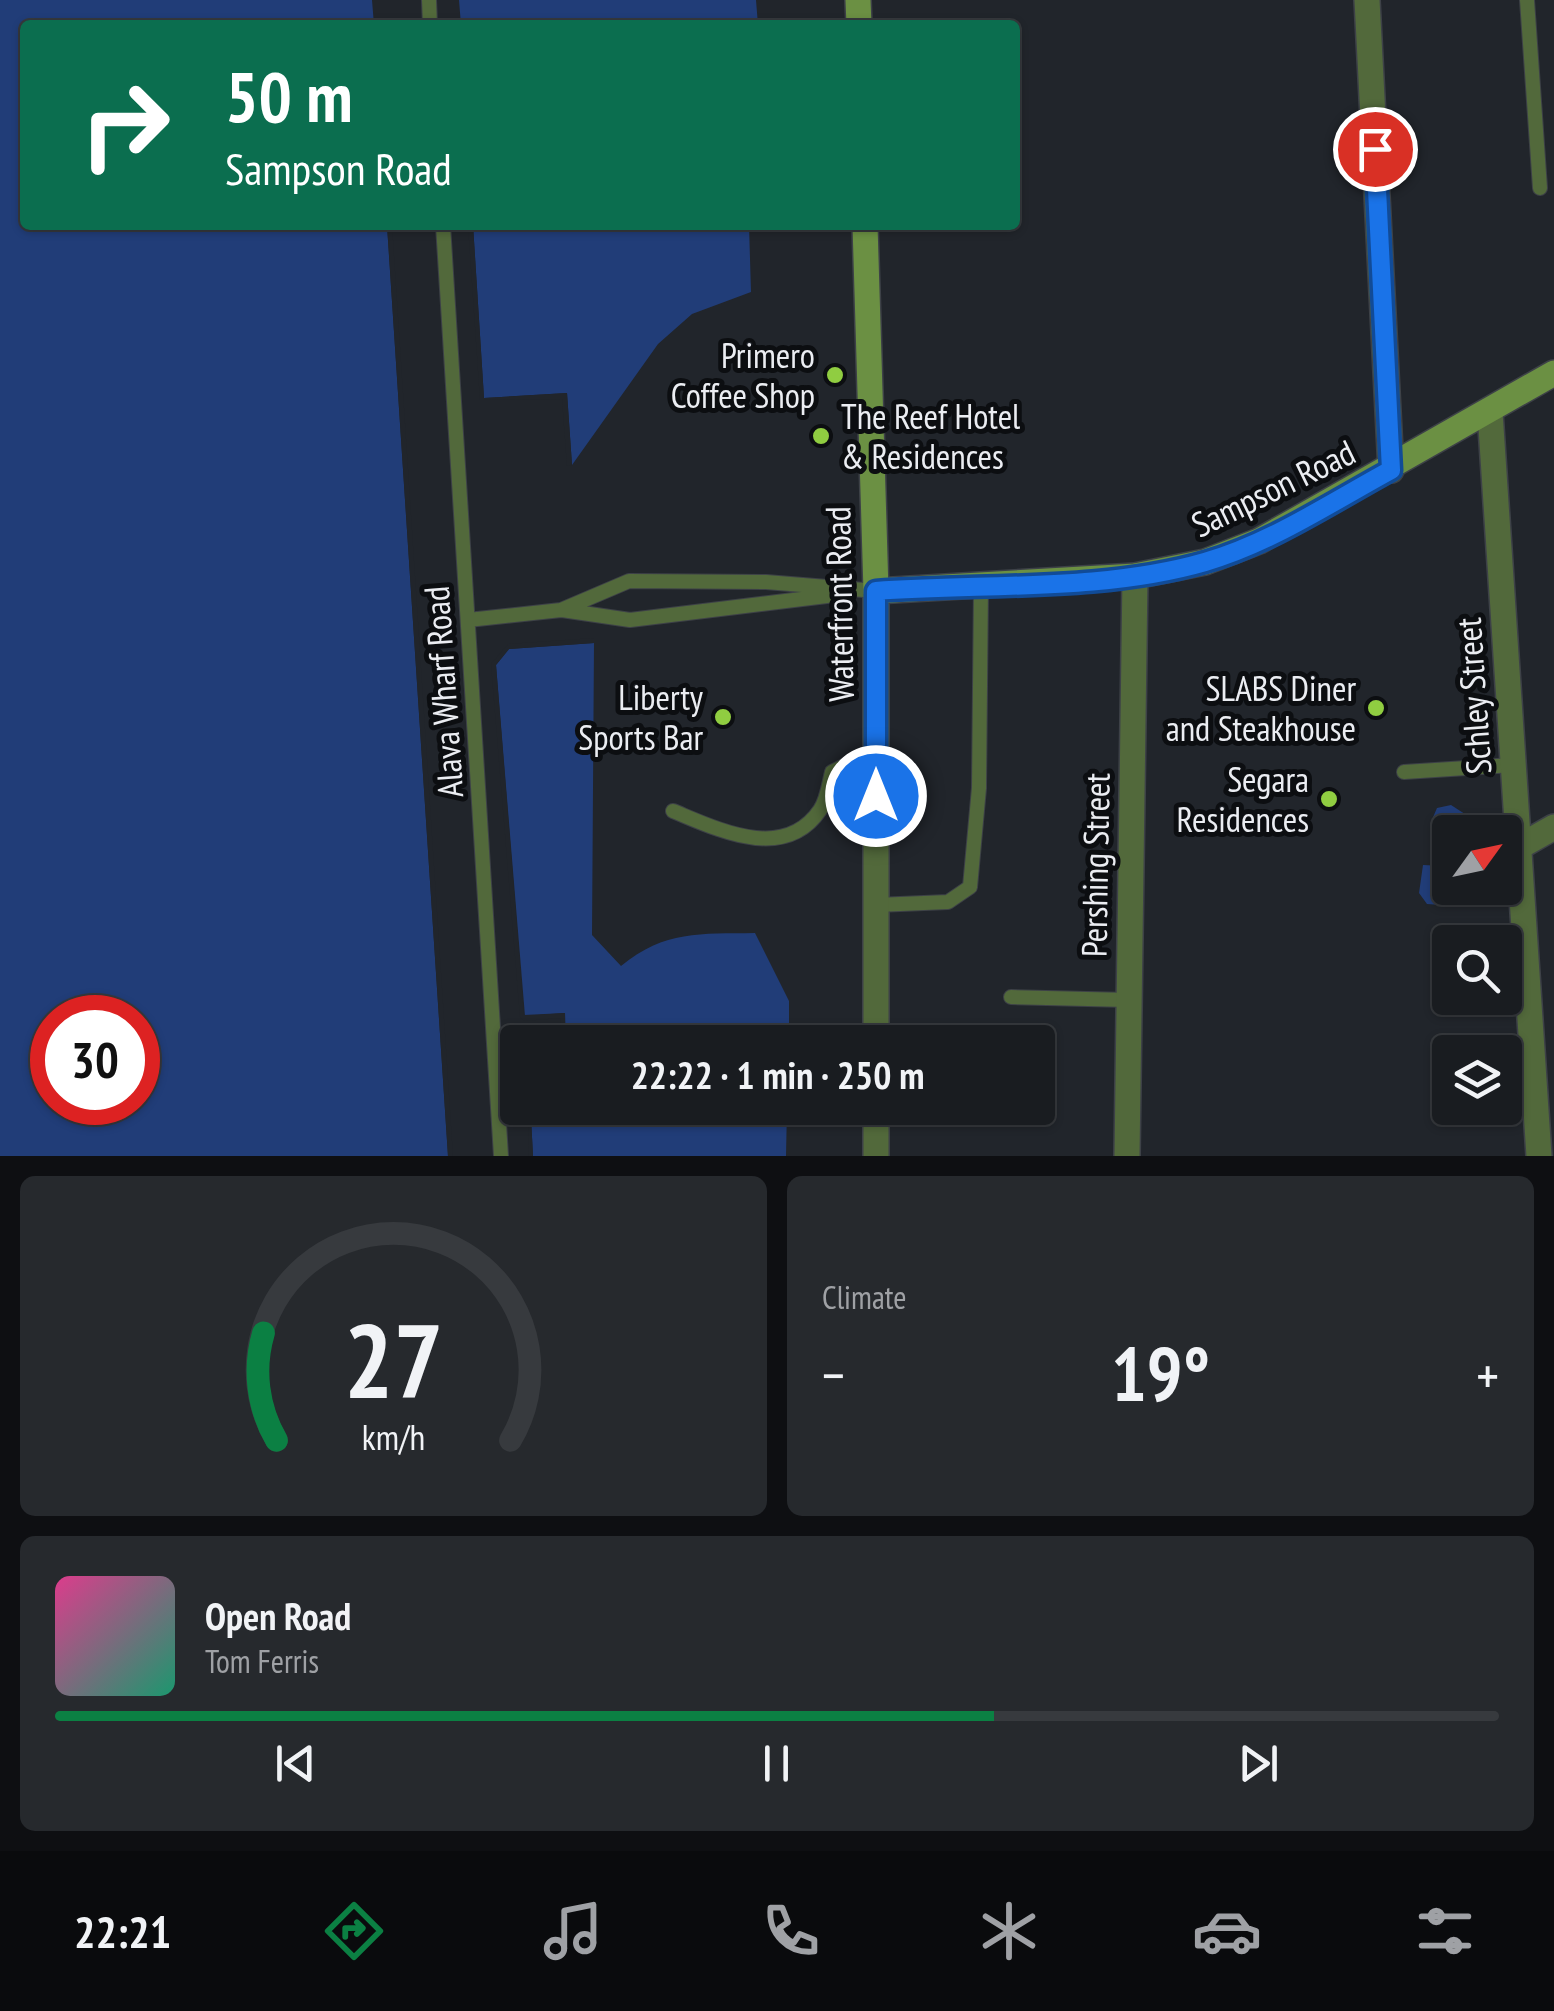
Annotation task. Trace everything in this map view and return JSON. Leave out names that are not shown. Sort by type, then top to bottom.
[{"type":"main road","name":"Waterfront Road","points":[[865,230],[873,590]]},
{"type":"main road","name":"Sampson Road","points":[[873,590],[1135,576],[1205,562],[1260,541],[1391,470],[1554,373]]},
{"type":"street","points":[[1368,0],[1391,470]]},
{"type":"street","name":"Schley Street","points":[[1490,412],[1517,815]]},
{"type":"street","name":"Pershing Street","points":[[1127,1156],[1135,576]]},
{"type":"street","name":"Waterfront Road","points":[[873,590],[876,1025]]},
{"type":"street","points":[[1522,845],[1554,827]]},
{"type":"street","name":"Schley Street","points":[[1522,893],[1539,1156]]},
{"type":"street","points":[[876,1125],[876,1156]]},
{"type":"lane","points":[[1527,0],[1540,188]]},
{"type":"lane","name":"Alava Wharf Road","points":[[443,230],[501,1156]]},
{"type":"lane","points":[[561,610],[629,581],[766,582],[873,590]]},
{"type":"lane","points":[[876,905],[948,902],[970,886],[979,788],[981,585]]},
{"type":"lane","points":[[468,620],[561,610],[630,620],[873,590]]},
{"type":"lane","points":[[673,811],[744,840],[802,829],[821,809],[832,772],[854,761],[876,759]]},
{"type":"lane","points":[[1404,772],[1513,765]]},
{"type":"lane","points":[[1011,997],[1128,1000]]},
{"type":"water","points":[[0,0],[372,0],[374,20],[20,20],[20,230],[387,230],[448,1156],[0,1156]]},
{"type":"water","points":[[459,0],[756,0],[758,20],[461,20]]},
{"type":"water","points":[[473,230],[749,230],[751,292],[692,314],[658,344],[572,465],[567,393],[484,398]]},
{"type":"water","points":[[594,643],[592,935],[621,966],[653,946],[684,936],[755,933],[789,1001],[789,1025],[565,1025],[564,1013],[525,1016],[496,665],[509,649]]},
{"type":"water","points":[[1451,805],[1466,815],[1434,815],[1437,808]]},
{"type":"water","points":[[1423,865],[1432,865],[1432,904],[1427,904],[1419,893]]},
{"type":"water","points":[[531,1125],[787,1125],[786,1156],[533,1156]]},
{"type":"pier","points":[[387,230],[392,230],[453,1156],[448,1156]]},
{"type":"pier","points":[[468,230],[473,230],[484,398],[567,393],[572,465],[567,466],[562,399],[480,400]]},
{"type":"pier","points":[[594,638],[594,643],[509,649],[496,665],[524,1015],[565,1013],[565,1025],[560,1025],[560,1018],[524,1021],[520,1017],[491,664],[508,644]]},
{"type":"pier","points":[[529,1125],[531,1125],[533,1156],[528,1156]]},
{"type":"place","name":"Primero Coffee Shop","points":[[835,375]]},
{"type":"place","name":"The Reef Hotel & Residences","points":[[821,436]]},
{"type":"place","name":"SLABS Diner and Steakhouse","points":[[1376,708]]},
{"type":"place","name":"Liberty Sports Bar","points":[[723,717]]},
{"type":"place","name":"Segara Residences","points":[[1329,799]]},
{"type":"route","points":[[876,796],[876,591],[1135,576],[1205,562],[1260,541],[1391,470],[1375,149]]}]
